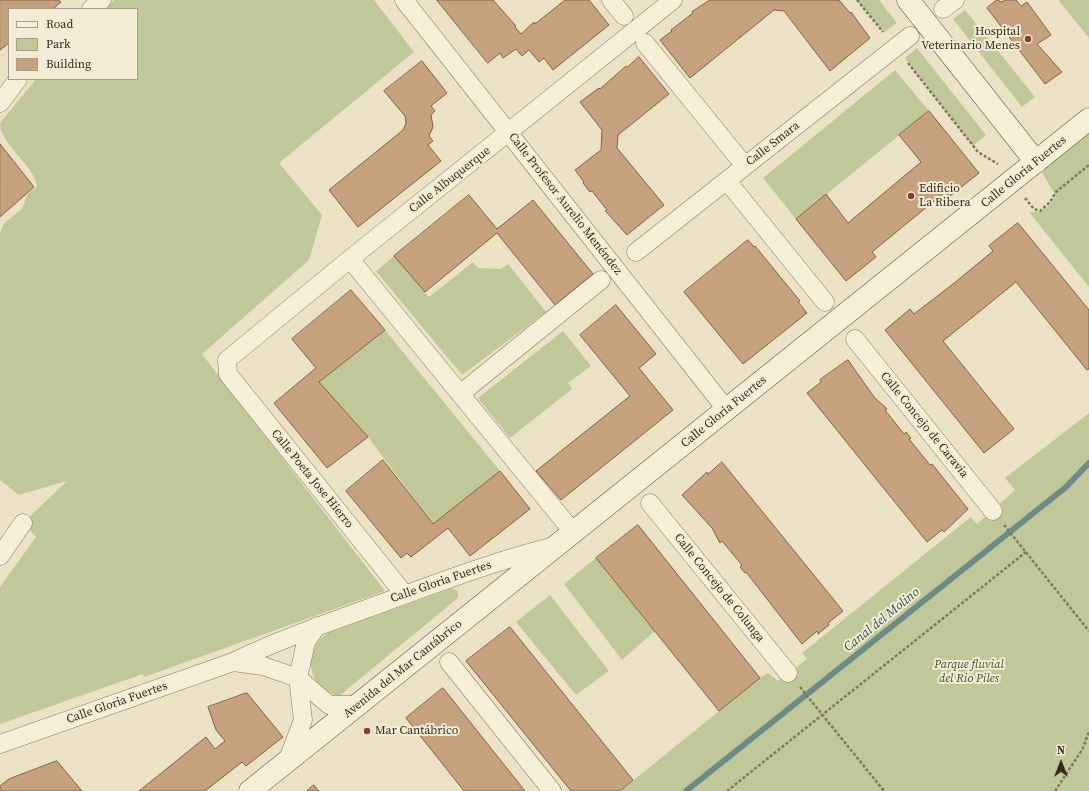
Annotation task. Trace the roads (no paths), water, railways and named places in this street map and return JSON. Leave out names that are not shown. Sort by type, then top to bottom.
[{"type":"street","points":[[92,8],[102,0]]},
{"type":"street","name":"Calle Profesor Aurelio Menéndez","points":[[404,0],[726,409]]},
{"type":"street","points":[[611,0],[624,16]]},
{"type":"street","name":"Calle Albuquerque","points":[[227,360],[350,259],[673,0]]},
{"type":"street","points":[[908,0],[1036,162]]},
{"type":"street","name":"Calle Smara","points":[[636,252],[910,36]]},
{"type":"street","points":[[645,42],[745,166]]},
{"type":"street","points":[[0,103],[17,80]]},
{"type":"street","name":"Calle Gloria Fuertes","points":[[0,744],[233,662],[261,648],[405,594],[514,556],[556,546],[1089,120]]},
{"type":"street","points":[[727,181],[825,302]]},
{"type":"street","points":[[350,259],[573,532]]},
{"type":"street","points":[[460,394],[601,280]]},
{"type":"street","name":"Calle Concejo de Caravia","points":[[855,339],[993,510]]},
{"type":"street","name":"Calle Poeta Jose Hierro","points":[[227,360],[228,374],[405,594]]},
{"type":"street","name":"Calle Concejo de Colunga","points":[[650,503],[788,673]]},
{"type":"street","points":[[0,556],[23,523]]},
{"type":"street","name":"Avenida del Mar Cantábrico","points":[[250,791],[556,546]]},
{"type":"street","points":[[287,762],[303,720],[298,678],[306,642],[317,626]]},
{"type":"street","name":"Calle Gloria Fuertes","points":[[233,662],[263,666],[298,678],[329,705],[358,705]]},
{"type":"street","points":[[449,662],[552,791]]},
{"type":"waterway","name":"Canal del Molino","points":[[686,791],[1066,487],[1089,463]]},
{"type":"place","name":"Hospital Veterinario Menes","points":[[1028,39]]},
{"type":"place","name":"Edificio La Ribera","points":[[911,196]]},
{"type":"place","name":"Mar Cantábrico","points":[[367,731]]},
{"type":"park label","name":"Parque fluvial del Rio Piles","points":[[969,672]]}]
